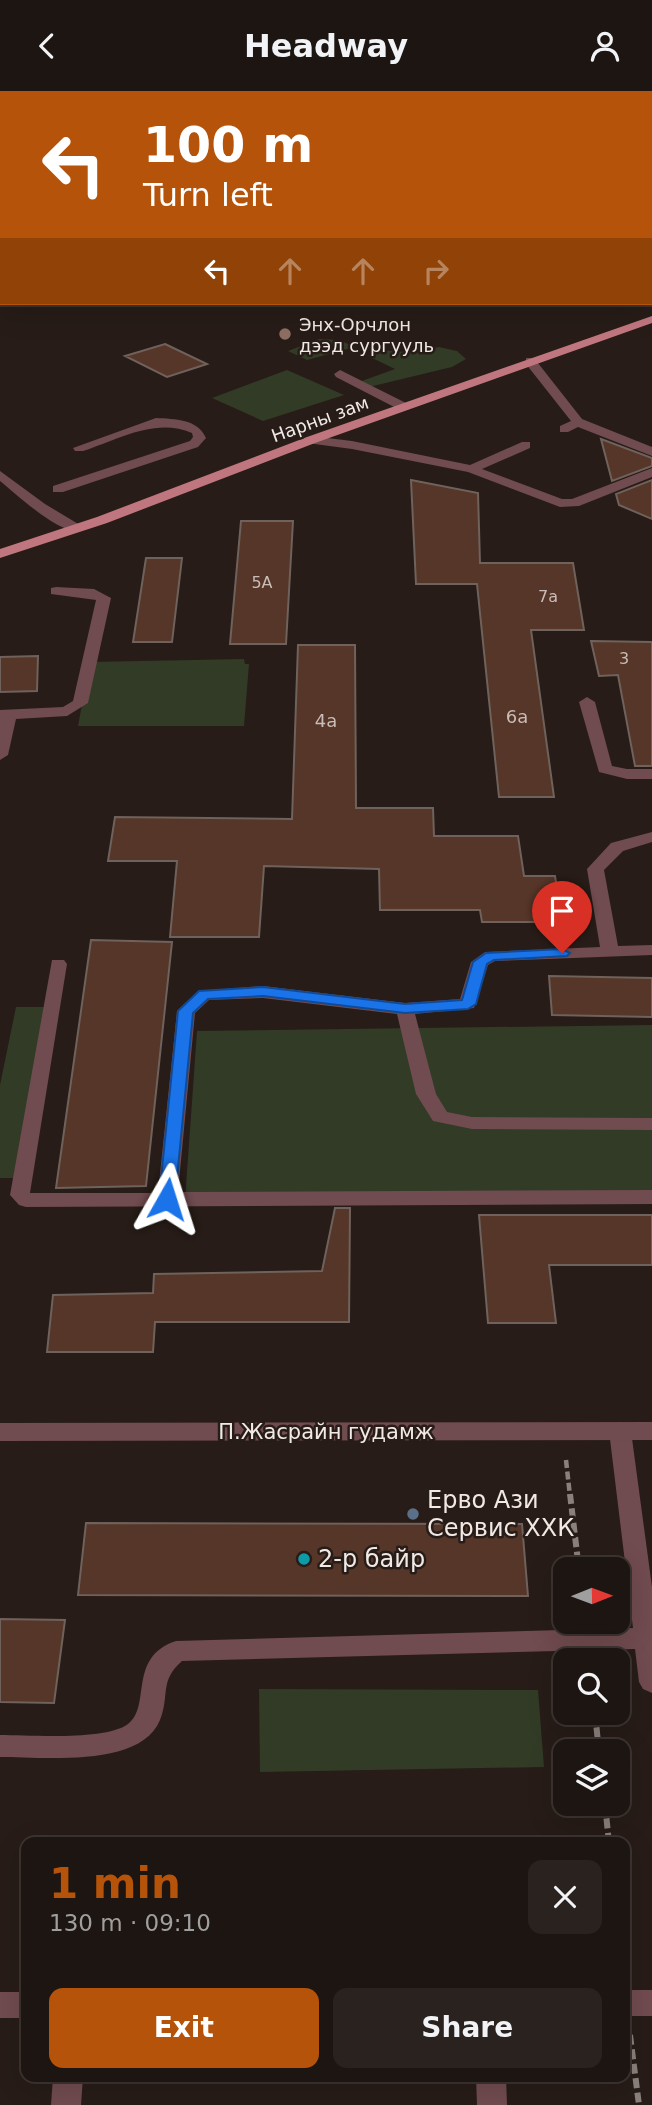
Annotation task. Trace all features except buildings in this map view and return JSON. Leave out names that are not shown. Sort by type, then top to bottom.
[{"type":"main road","name":"Нарны зам","points":[[0,554],[652,319]]},
{"type":"street","points":[[530,361],[578,422],[652,452]]},
{"type":"street","points":[[340,374],[404,407]]},
{"type":"street","points":[[58,489],[194,444],[200,438],[197,431],[179,423],[156,422],[79,448]]},
{"type":"street","points":[[564,429],[578,422]]},
{"type":"street","points":[[312,440],[352,445],[471,469],[560,503],[573,503],[652,472]]},
{"type":"street","points":[[471,469],[526,445]]},
{"type":"street","points":[[0,475],[40,507],[75,528]]},
{"type":"street","points":[[0,755],[4,715],[67,711],[80,703],[104,598],[94,593],[56,591]]},
{"type":"street","points":[[587,702],[605,768],[627,774],[652,774]]},
{"type":"street","points":[[610,952],[595,869],[617,848],[652,837]]},
{"type":"street","points":[[167,1199],[186,1011],[204,995],[263,992],[405,1009],[468,1004],[480,962],[491,956],[652,950]]},
{"type":"street","points":[[58,964],[20,1195],[26,1200],[652,1197]]},
{"type":"street","points":[[405,1009],[426,1094],[440,1117],[472,1123],[652,1123]]},
{"type":"street","points":[[620,1431],[652,1682]]},
{"type":"street","name":"П.Жасрайн гудамж","points":[[0,1432],[652,1431]]},
{"type":"street","points":[[0,1746],[92,1745],[127,1737],[145,1725],[153,1705],[157,1671],[176,1651],[647,1638]]},
{"type":"street","points":[[0,2005],[21,2005]]},
{"type":"street","points":[[66,2105],[68,2082]]},
{"type":"street","points":[[491,2082],[492,2105]]},
{"type":"path","points":[[562,1431],[577,1557]]},
{"type":"path","points":[[606,1816],[608,1837]]},
{"type":"path","points":[[634,2003],[639,2105]]},
{"type":"green space","points":[[319,339],[339,340],[355,347],[307,360],[288,351]]},
{"type":"green space","points":[[439,347],[457,351],[466,359],[452,367],[369,387],[359,382],[395,369],[368,356],[379,350],[407,352]]},
{"type":"green space","points":[[287,370],[344,395],[263,421],[212,398]]},
{"type":"green space","points":[[244,659],[245,664],[249,664],[244,726],[78,726],[90,662]]},
{"type":"green space","points":[[16,1007],[46,1007],[18,1178],[0,1178],[0,1085]]},
{"type":"green space","points":[[652,1025],[652,1200],[185,1200],[197,1031]]},
{"type":"green space","points":[[259,1689],[538,1690],[544,1767],[260,1772]]},
{"type":"place","name":"Энх-Орчлон дээд сургууль","points":[[285,334]]},
{"type":"place","name":"Ерво Ази Сервис ХХК","points":[[413,1514]]},
{"type":"place","name":"2-р байр","points":[[304,1559]]},
{"type":"route","points":[[167,1199],[186,1011],[204,995],[263,992],[405,1009],[468,1004],[480,962],[491,956],[562,953]]}]
